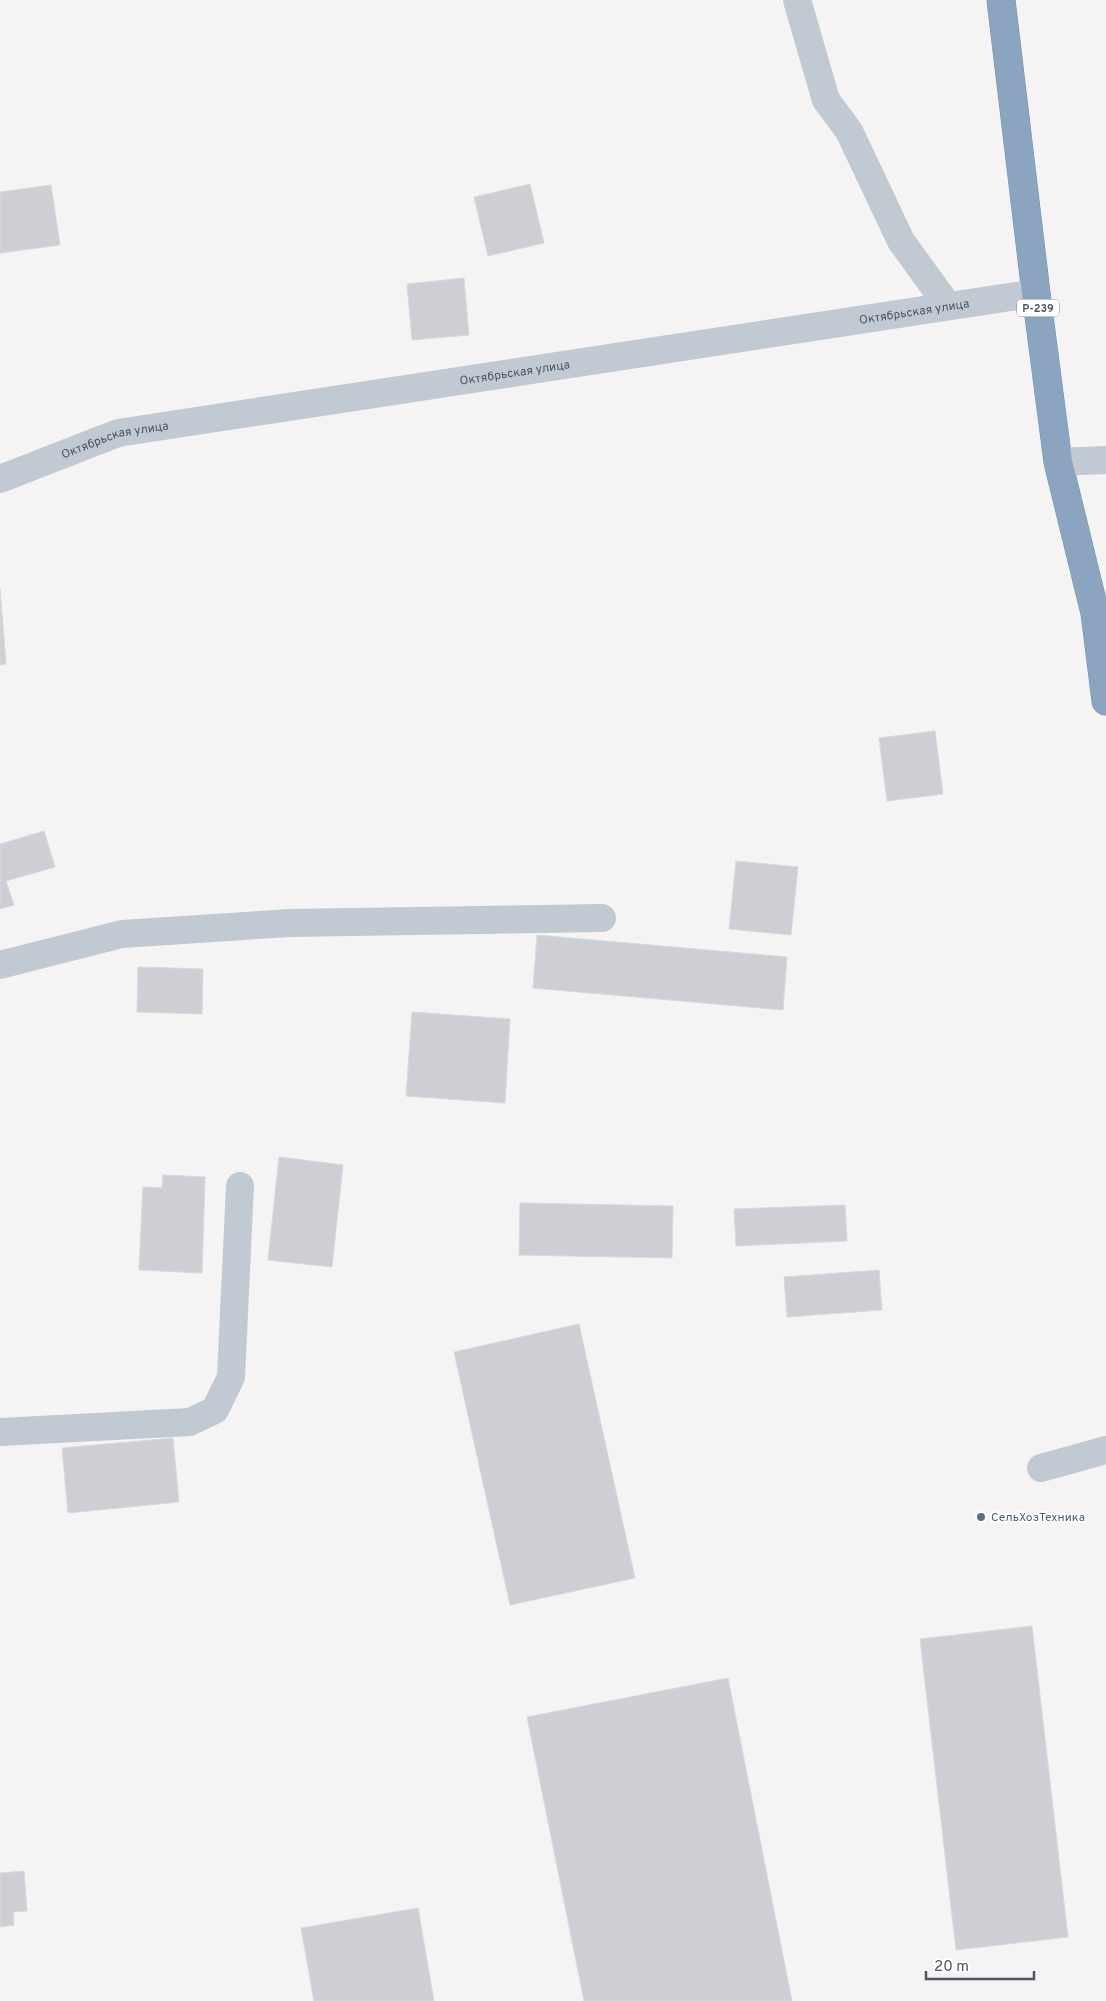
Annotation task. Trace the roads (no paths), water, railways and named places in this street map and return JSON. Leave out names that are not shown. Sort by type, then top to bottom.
[{"type":"highway","name":"Р-239","points":[[1001,0],[1058,462],[1095,613],[1106,701]]},
{"type":"street","points":[[797,0],[826,100],[849,131],[901,241],[948,306]]},
{"type":"street","name":"Октябрьская улица","points":[[0,479],[118,433],[1036,293]]},
{"type":"street","points":[[1058,462],[1106,460]]},
{"type":"street","points":[[0,964],[122,934],[289,923],[602,918]]},
{"type":"street","points":[[0,1432],[190,1422],[215,1410],[230,1377],[240,1186]]},
{"type":"street","points":[[1041,1468],[1106,1450]]},
{"type":"place","name":"СельХозТехника","points":[[981,1517]]}]
